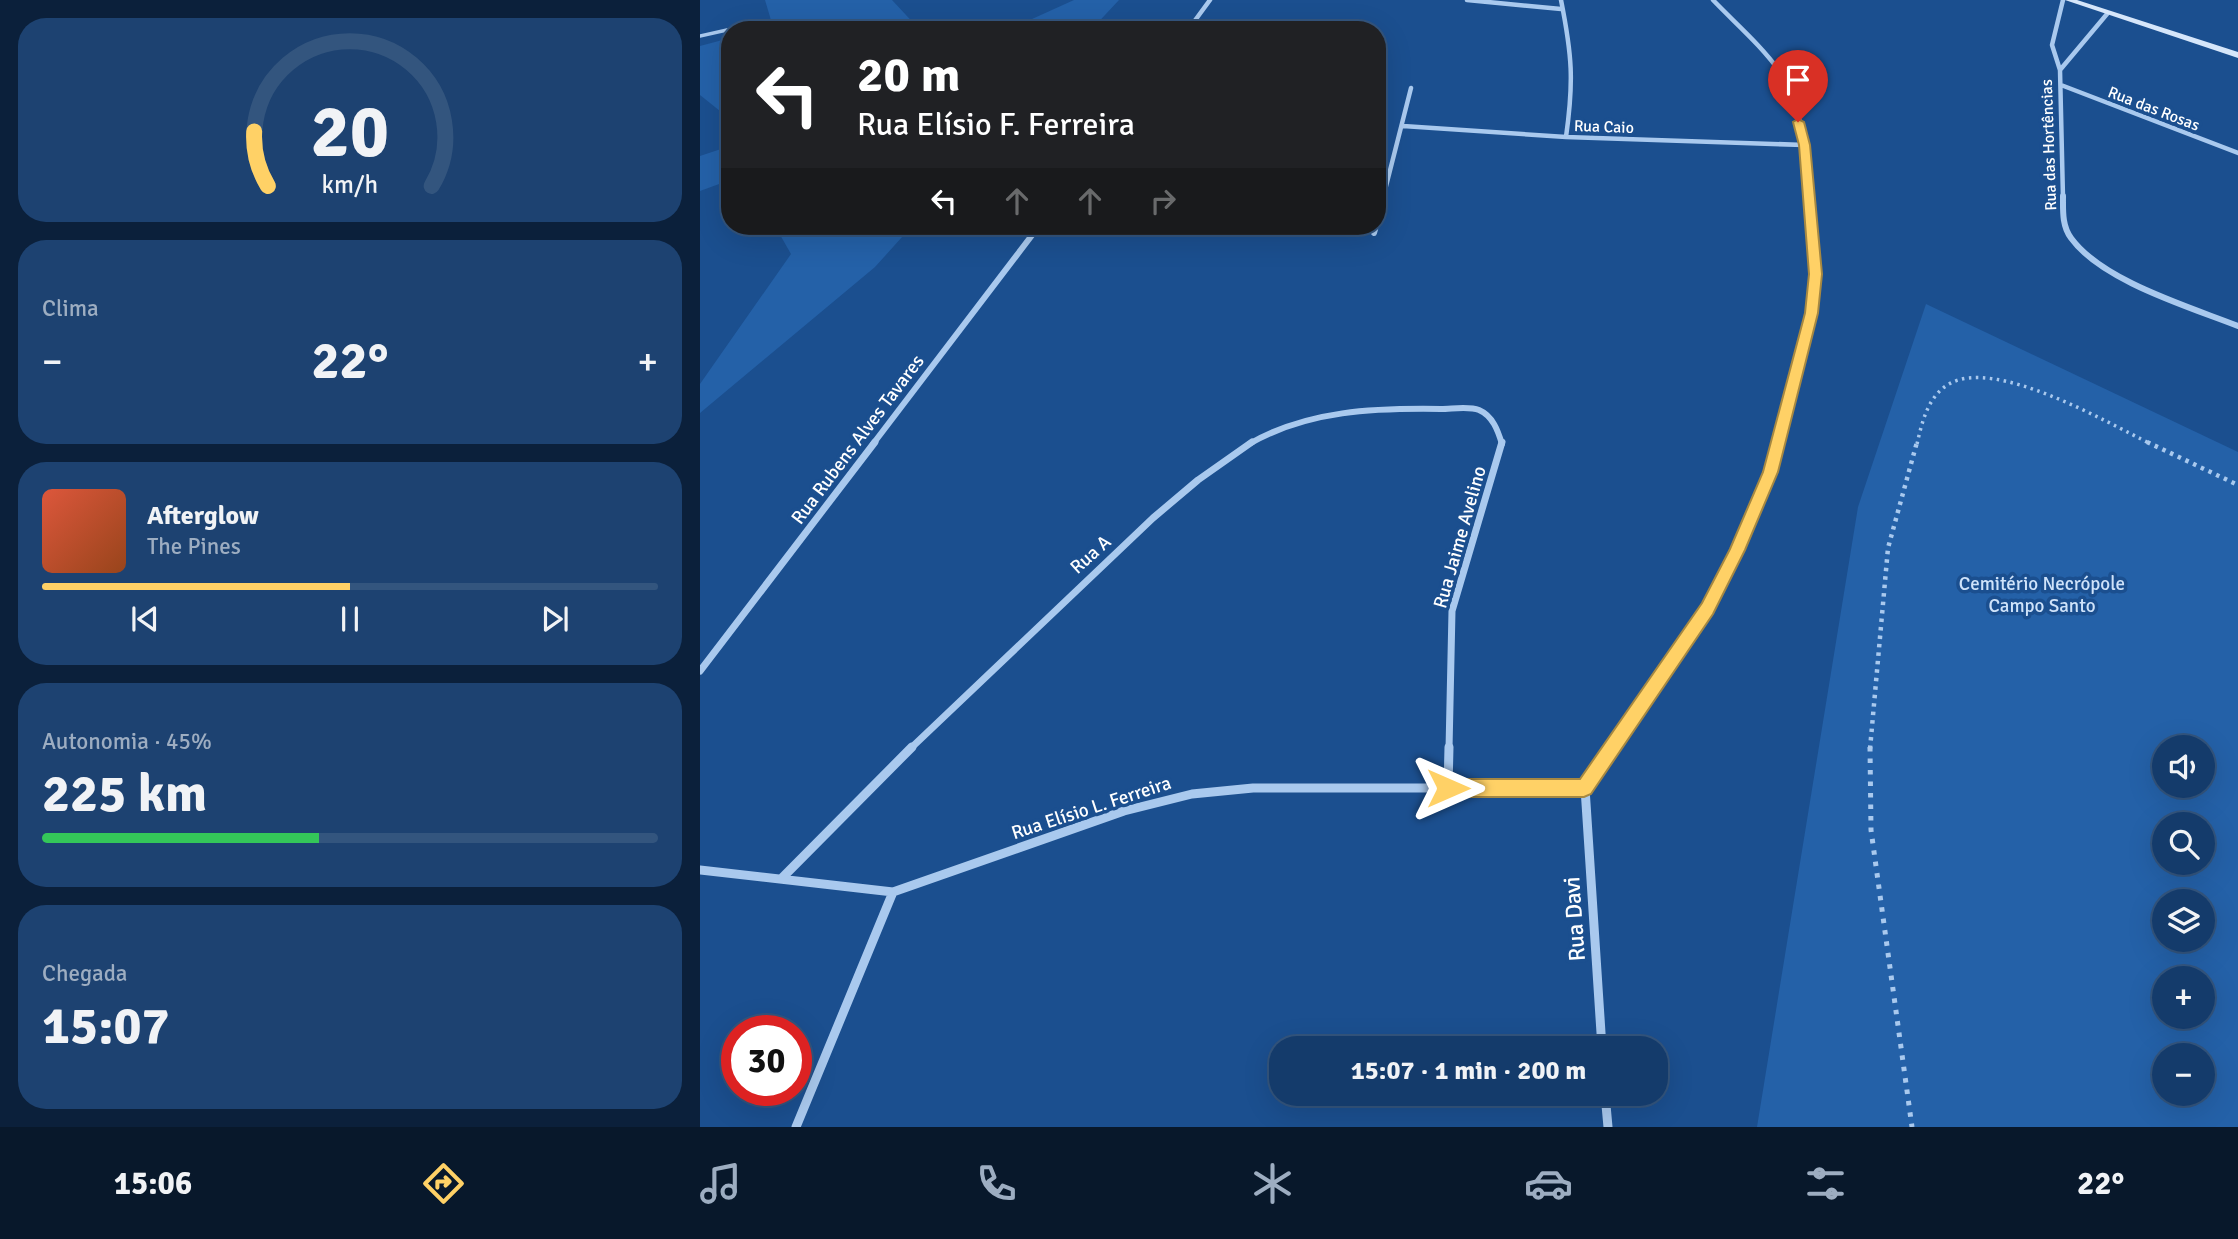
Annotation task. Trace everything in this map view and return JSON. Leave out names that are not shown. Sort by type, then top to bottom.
[{"type":"main road","points":[[2068,0],[2238,55]]},
{"type":"street","points":[[1195,21],[1210,0]]},
{"type":"street","points":[[1467,0],[1561,9]]},
{"type":"street","points":[[1561,0],[1571,49],[1573,87],[1566,137]]},
{"type":"street","points":[[1584,788],[1707,608],[1737,550],[1770,472],[1812,313],[1815,274],[1804,145],[1793,99],[1780,72],[1713,0]]},
{"type":"street","name":"Rua das Hortências","points":[[2063,0],[2050,46],[2051,59],[2060,70],[2063,218],[2071,240],[2103,265],[2147,288],[2238,326]]},
{"type":"street","name":"Rua das Hortências","points":[[2060,70],[2107,14]]},
{"type":"street","name":"Rua das Rosas","points":[[2061,85],[2238,153]]},
{"type":"street","points":[[1386,190],[1411,88]]},
{"type":"street","name":"Rua Caio","points":[[1403,126],[1566,137],[1804,145]]},
{"type":"street","name":"Rua Rubens Alves Tavares","points":[[700,671],[1032,235]]},
{"type":"street","name":"Rua A","points":[[781,879],[1008,649],[1174,499],[1255,440],[1286,425],[1321,414],[1478,410],[1494,422]]},
{"type":"street","name":"Rua Jaime Avelino","points":[[1448,788],[1452,611],[1502,443],[1494,422]]},
{"type":"street","name":"Rua Elísio L. Ferreira","points":[[700,870],[893,892],[1124,811],[1192,794],[1253,788],[1584,788]]},
{"type":"street","name":"Rua Davi","points":[[1584,788],[1601,1036]]},
{"type":"street","points":[[796,1127],[893,892]]},
{"type":"street","points":[[1606,1106],[1608,1127]]},
{"type":"lane","points":[[700,36],[721,31]]},
{"type":"path","points":[[1912,1127],[1871,830],[1870,727],[1888,548],[1926,409],[1948,384],[1971,376],[1999,377],[2068,404],[2238,485]]},
{"type":"green space","points":[[765,0],[892,0],[912,21],[771,21]]},
{"type":"green space","points":[[1074,0],[1119,0],[1099,21],[1028,21]]},
{"type":"green space","points":[[721,40],[721,112],[700,95],[700,46]]},
{"type":"green space","points":[[721,149],[721,183],[700,191],[700,156]]},
{"type":"green space","points":[[780,235],[904,235],[875,267],[700,413],[700,384],[791,254]]},
{"type":"green space","name":"Cemitério Necrópole Campo Santo","points":[[1926,304],[2238,452],[2238,1127],[1757,1127],[1858,507]]},
{"type":"route","points":[[1448,788],[1584,788],[1707,608],[1737,550],[1770,472],[1812,313],[1815,274],[1804,145],[1798,122]]}]
